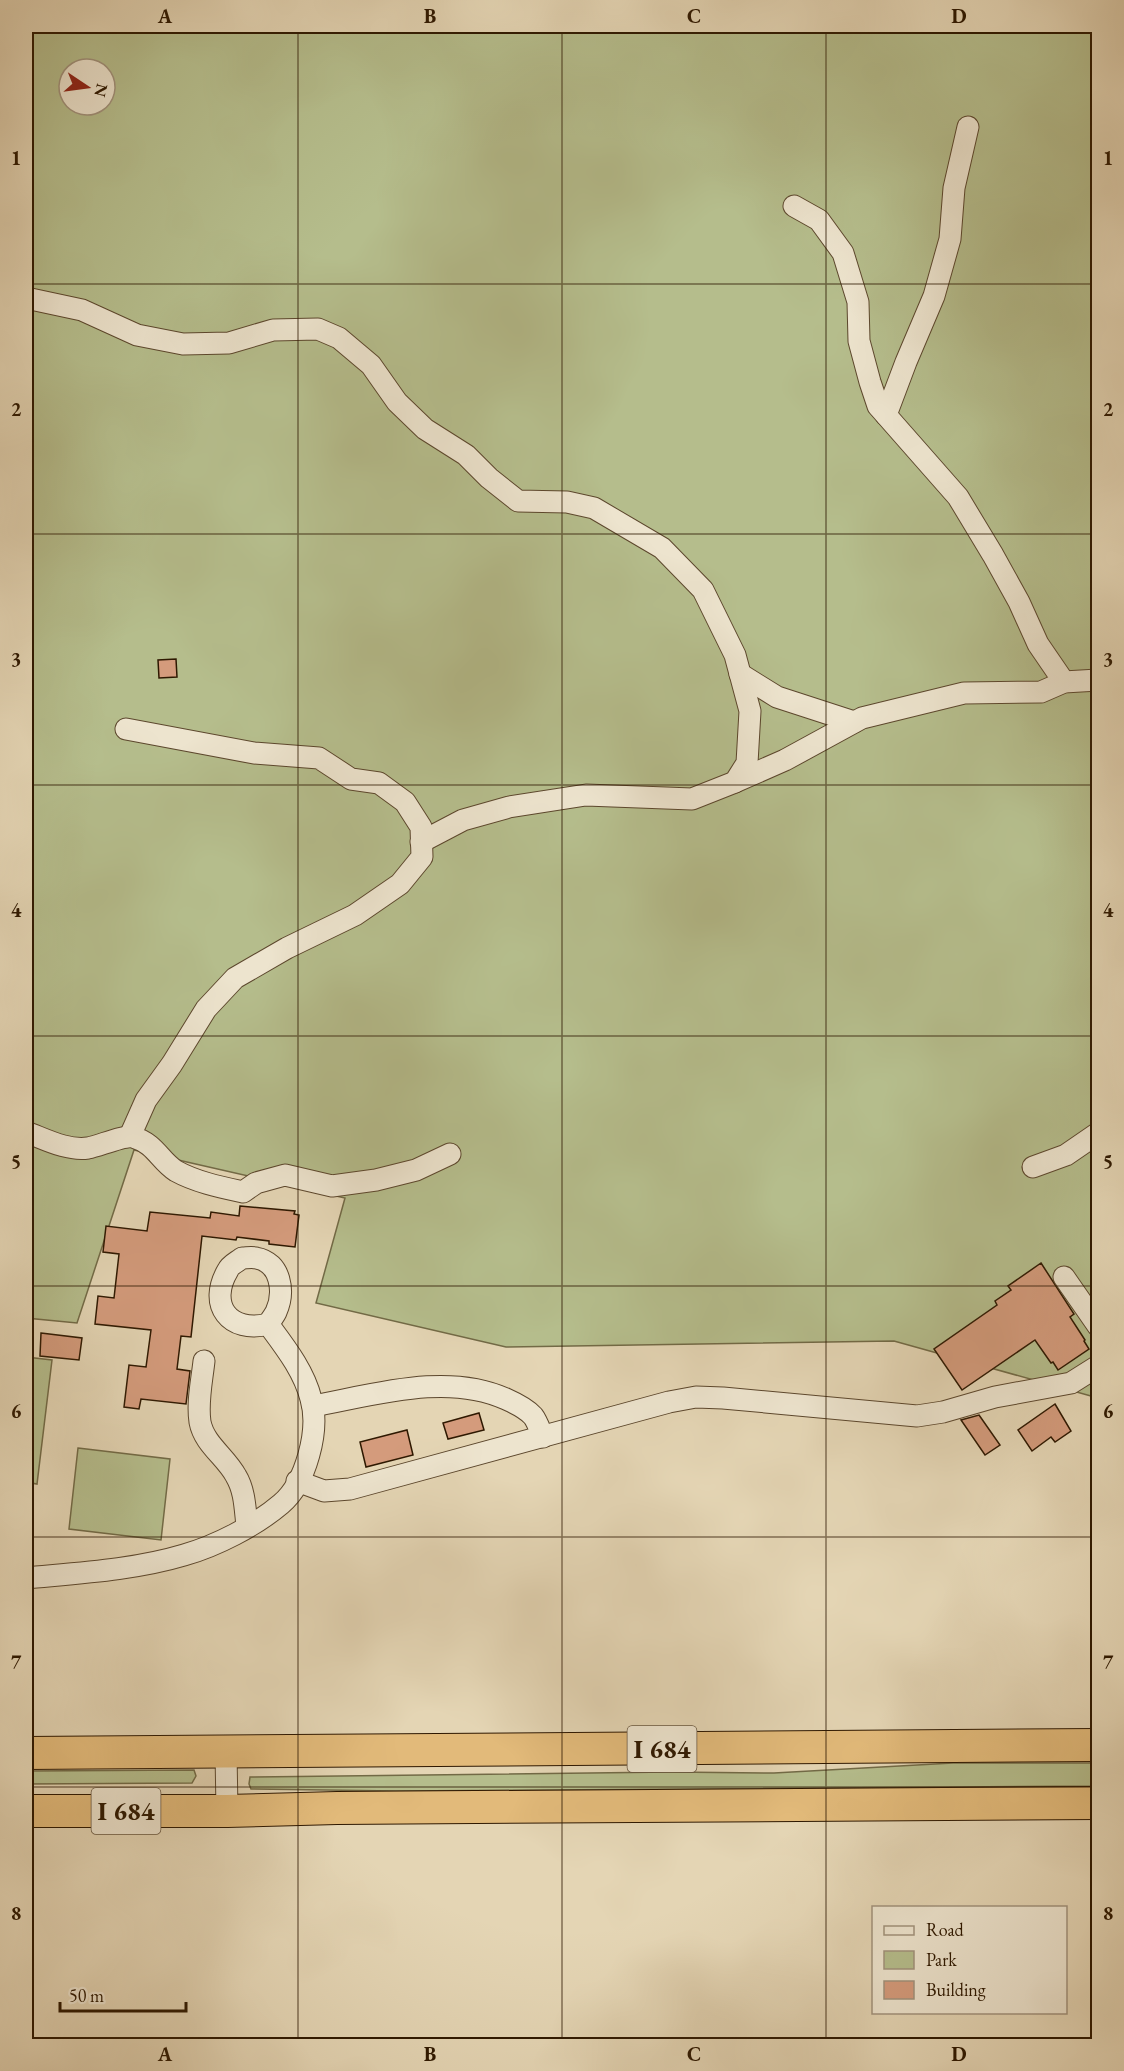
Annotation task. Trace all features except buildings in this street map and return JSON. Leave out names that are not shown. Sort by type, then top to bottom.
[{"type":"highway","name":"I 684","points":[[26,1753],[1098,1745]]},
{"type":"highway","name":"I 684","points":[[26,1811],[1098,1803]]},
{"type":"lane","points":[[886,415],[934,296],[950,239],[954,188],[968,127]]},
{"type":"lane","points":[[794,206],[819,220],[843,252],[858,302],[859,341],[879,405],[958,497],[999,564],[1038,644],[1064,682]]},
{"type":"lane","points":[[26,298],[82,310],[137,335],[183,344],[229,343],[273,330],[318,329],[339,338],[371,365],[397,402],[425,429],[466,455],[489,478],[519,501],[567,502],[594,508],[662,548],[703,590],[735,655],[750,711],[747,764],[735,782]]},
{"type":"lane","points":[[740,674],[777,697],[854,723]]},
{"type":"lane","points":[[421,842],[463,820],[509,807],[586,795],[692,799],[784,760],[872,715],[964,693],[1041,692],[1064,682],[1098,680]]},
{"type":"lane","points":[[126,729],[254,753],[319,758],[351,779],[379,783],[405,802],[421,827],[422,857],[400,884],[355,915],[287,948],[235,978],[206,1009],[172,1064],[146,1100],[130,1136]]},
{"type":"lane","points":[[26,1132],[58,1144],[85,1148],[104,1145],[130,1136],[149,1144],[175,1170],[209,1184],[243,1192],[256,1183],[285,1175],[332,1186],[376,1180],[416,1170],[450,1154]]},
{"type":"lane","points":[[1033,1167],[1066,1155],[1098,1133]]},
{"type":"lane","points":[[1064,1277],[1098,1326]]},
{"type":"lane","points":[[26,1578],[136,1565],[183,1556],[209,1546],[247,1526],[281,1504],[289,1496],[304,1470],[314,1436],[315,1420],[313,1406],[303,1377],[268,1324]]},
{"type":"lane","points":[[204,1361],[200,1423],[207,1439],[236,1476],[243,1491],[247,1526]]},
{"type":"lane","points":[[297,1481],[324,1491],[350,1490],[669,1402],[696,1397],[917,1416],[944,1412],[995,1397],[1071,1383],[1098,1366]]},
{"type":"lane","points":[[313,1406],[433,1385],[469,1388],[495,1394],[518,1404],[533,1416],[543,1437]]},
{"type":"lane","points":[[226,1752],[227,1811]]},
{"type":"green space","points":[[26,26],[1098,26],[1098,1398],[894,1341],[506,1347],[316,1303],[345,1198],[134,1150],[77,1323],[26,1318]]},
{"type":"green space","points":[[26,1357],[52,1360],[37,1484],[26,1482]]},
{"type":"green space","points":[[78,1448],[170,1459],[161,1540],[69,1529]]},
{"type":"green space","points":[[953,1763],[1098,1763],[1098,1786],[396,1791],[251,1789],[249,1784],[250,1777],[774,1773]]},
{"type":"green space","points":[[194,1770],[196,1776],[192,1783],[26,1784],[26,1771]]}]
